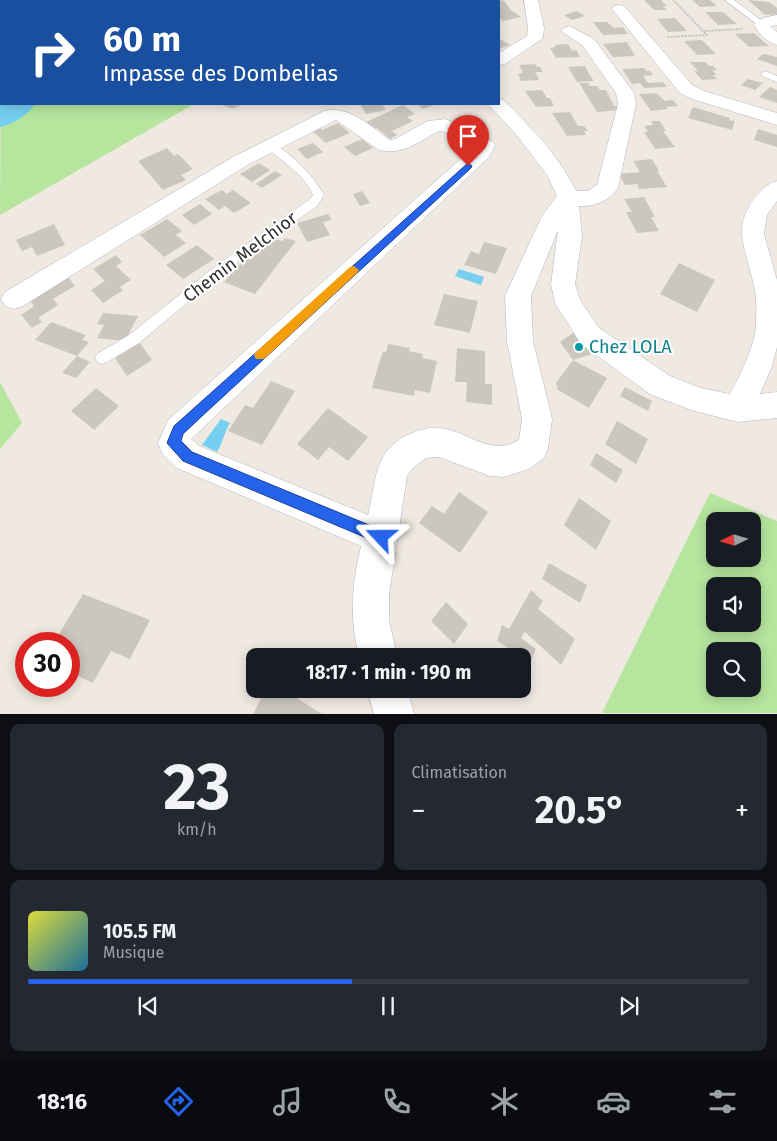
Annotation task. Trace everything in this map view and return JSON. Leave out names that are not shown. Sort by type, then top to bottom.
[{"type":"street","points":[[500,59],[535,38],[536,28],[531,0]]},
{"type":"street","points":[[619,9],[686,89],[777,119]]},
{"type":"street","points":[[768,24],[777,40]]},
{"type":"street","points":[[568,197],[592,199],[608,188],[627,104],[625,92],[588,42],[569,31]]},
{"type":"street","points":[[498,105],[522,129],[557,173],[568,197],[570,236],[563,284],[568,303],[590,336],[660,385],[701,401],[738,409],[777,405]]},
{"type":"street","points":[[14,299],[242,160],[331,115],[338,114],[386,146],[398,145],[436,125],[446,125],[485,144],[482,153],[179,430],[174,443],[188,457],[381,537]]},
{"type":"street","points":[[738,409],[758,366],[769,328],[768,293],[753,234],[756,215],[763,202],[777,188]]},
{"type":"street","points":[[377,648],[370,609],[372,580],[394,469],[408,450],[427,442],[442,443],[489,461],[511,462],[525,455],[533,448],[536,419],[520,340],[518,296],[553,216],[568,197]]},
{"type":"street","points":[[390,698],[394,714]]},
{"type":"lane","points":[[729,0],[768,24]]},
{"type":"lane","points":[[765,74],[777,79]]},
{"type":"lane","name":"Chemin Melchior","points":[[102,358],[134,339],[221,268],[313,202],[319,195],[310,179],[270,146]]},
{"type":"path","points":[[644,39],[707,34],[673,0]]},
{"type":"path","points":[[704,31],[768,24]]},
{"type":"green space","points":[[1,105],[192,105],[0,215]]},
{"type":"green space","points":[[0,382],[22,423],[0,449]]},
{"type":"green space","points":[[710,493],[755,512],[706,512],[706,568],[761,568],[761,514],[777,521],[777,713],[602,713]]},
{"type":"water","points":[[459,269],[484,277],[481,285],[455,276]]},
{"type":"water","points":[[221,419],[230,423],[217,452],[202,445]]},
{"type":"building","points":[[503,0],[511,10],[521,17],[503,21],[500,18],[500,1]]},
{"type":"building","points":[[644,0],[661,0],[667,6],[663,6],[667,10],[654,10]]},
{"type":"building","points":[[692,0],[710,0],[717,6],[700,7]]},
{"type":"building","points":[[748,0],[769,2],[777,8],[777,14],[765,15]]},
{"type":"building","points":[[577,11],[585,16],[572,20],[564,15]]},
{"type":"building","points":[[705,12],[723,12],[737,24],[718,25]]},
{"type":"building","points":[[675,18],[687,31],[668,32],[657,19]]},
{"type":"building","points":[[593,22],[607,22],[614,28],[623,27],[628,34],[603,35]]},
{"type":"building","points":[[754,33],[769,46],[749,47],[735,34]]},
{"type":"building","points":[[500,39],[510,45],[500,49]]},
{"type":"building","points":[[702,40],[716,54],[697,55],[684,41]]},
{"type":"building","points":[[627,42],[635,56],[613,57],[603,44]]},
{"type":"building","points":[[568,44],[572,51],[576,50],[580,57],[556,58],[550,48],[556,47],[554,45]]},
{"type":"building","points":[[763,54],[777,57],[777,66],[757,59]]},
{"type":"building","points":[[690,62],[705,62],[709,66],[713,66],[717,70],[712,70],[717,75],[713,75],[717,79],[702,80],[694,71],[698,71]]},
{"type":"building","points":[[535,64],[543,72],[535,72],[539,80],[521,81],[518,74],[523,73],[519,65]]},
{"type":"building","points":[[585,66],[594,81],[577,82],[568,67]]},
{"type":"building","points":[[644,68],[653,75],[643,76],[648,83],[663,82],[667,87],[644,88],[640,83],[632,84],[622,69]]},
{"type":"building","points":[[748,79],[763,83],[755,90],[741,85]]},
{"type":"building","points":[[579,83],[588,83],[590,86],[597,86],[600,90],[606,90],[614,106],[618,106],[621,110],[597,112]]},
{"type":"building","points":[[770,87],[777,90],[777,103],[759,97]]},
{"type":"building","points":[[542,90],[547,98],[550,98],[554,106],[536,107],[525,91]]},
{"type":"building","points":[[656,93],[665,101],[673,100],[678,106],[651,111],[639,94]]},
{"type":"building","points":[[222,105],[241,105],[233,109]]},
{"type":"building","points":[[361,105],[383,105],[386,110],[366,114]]},
{"type":"building","points":[[403,105],[415,114],[407,117],[413,121],[392,131],[397,135],[390,139],[377,128],[373,130],[364,123]]},
{"type":"building","points":[[418,105],[434,105],[423,109]]},
{"type":"building","points":[[693,107],[730,118],[729,120],[735,121],[732,130],[688,118]]},
{"type":"building","points":[[570,112],[578,126],[584,126],[588,131],[584,131],[586,135],[567,136],[552,113]]},
{"type":"building","points":[[651,121],[660,121],[666,131],[663,131],[675,147],[655,149],[644,132],[648,132],[644,126],[653,125]]},
{"type":"building","points":[[338,123],[350,133],[326,143],[311,130],[319,127],[322,130]]},
{"type":"building","points":[[758,129],[777,135],[777,147],[754,140]]},
{"type":"building","points":[[362,139],[373,148],[355,156],[344,147]]},
{"type":"building","points":[[313,143],[323,152],[307,159],[297,149]]},
{"type":"building","points":[[167,148],[174,156],[178,154],[193,169],[181,175],[186,180],[163,190],[138,161]]},
{"type":"building","points":[[652,159],[667,187],[639,189],[637,184],[625,185],[619,174],[640,172],[633,161]]},
{"type":"building","points":[[259,163],[270,170],[252,182],[240,174]]},
{"type":"building","points":[[275,171],[282,175],[262,188],[256,184]]},
{"type":"building","points":[[222,190],[227,194],[233,190],[251,203],[234,213],[225,206],[219,210],[205,199]]},
{"type":"building","points":[[362,191],[370,203],[360,206],[353,194]]},
{"type":"building","points":[[644,197],[655,217],[651,217],[659,231],[637,233],[626,212],[632,212],[624,199]]},
{"type":"building","points":[[200,204],[212,214],[194,225],[182,215]]},
{"type":"building","points":[[328,214],[332,220],[323,222],[330,235],[307,242],[297,223]]},
{"type":"building","points":[[167,219],[182,231],[176,235],[186,243],[164,257],[140,235]]},
{"type":"building","points":[[54,224],[65,245],[37,256],[32,247],[22,251],[16,240]]},
{"type":"building","points":[[270,237],[282,241],[285,238],[296,241],[255,294],[224,282],[245,258],[251,260]]},
{"type":"building","points":[[484,242],[507,248],[496,274],[464,265],[471,251],[479,254]]},
{"type":"building","points":[[197,245],[214,259],[183,279],[166,265]]},
{"type":"building","points":[[116,255],[122,262],[116,266],[131,280],[120,287],[123,290],[103,303],[91,290],[105,281],[93,269]]},
{"type":"building","points":[[679,263],[715,280],[697,312],[660,294]]},
{"type":"building","points":[[66,274],[75,286],[53,299],[58,305],[38,318],[42,322],[32,328],[21,315],[34,306],[27,296]]},
{"type":"building","points":[[444,294],[478,301],[470,333],[434,325]]},
{"type":"building","points":[[103,313],[138,316],[125,341],[97,338],[104,325],[97,324]]},
{"type":"building","points":[[51,322],[86,335],[82,340],[89,342],[77,356],[35,340]]},
{"type":"building","name":"Chez LOLA","points":[[576,331],[601,351],[573,360],[560,342]]},
{"type":"building","points":[[140,343],[152,360],[127,376],[115,358]]},
{"type":"building","points":[[388,344],[410,348],[409,351],[423,354],[422,358],[437,361],[430,393],[415,390],[414,396],[372,388],[383,352],[386,352]]},
{"type":"building","points":[[457,348],[485,351],[485,384],[492,384],[492,405],[466,402],[467,382],[455,382]]},
{"type":"building","points":[[77,356],[90,362],[76,378],[62,373]]},
{"type":"building","points":[[573,360],[607,378],[589,408],[558,390],[556,383]]},
{"type":"building","points":[[271,381],[295,391],[262,445],[228,431],[245,405],[253,408]]},
{"type":"building","points":[[625,387],[652,401],[648,411],[620,396]]},
{"type":"building","points":[[96,388],[119,406],[94,430],[71,411]]},
{"type":"building","points":[[328,408],[368,437],[348,461],[329,447],[318,460],[297,444]]},
{"type":"building","points":[[617,421],[648,439],[636,464],[605,444]]},
{"type":"building","points":[[596,453],[623,470],[616,483],[590,465]]},
{"type":"building","points":[[459,492],[488,512],[460,553],[419,523],[432,506],[444,514]]},
{"type":"building","points":[[579,498],[611,521],[596,550],[564,525]]},
{"type":"building","points":[[549,563],[587,585],[580,603],[542,579]]},
{"type":"building","points":[[531,590],[543,601],[538,609],[575,639],[561,665],[525,632],[521,638],[536,649],[531,661],[531,648],[509,648],[497,641],[502,625],[509,629]]},
{"type":"building","points":[[83,594],[150,620],[130,659],[111,651],[93,683],[80,677],[80,632],[60,632]]},
{"type":"building","points":[[446,602],[468,624],[454,644],[431,621]]},
{"type":"building","points":[[261,698],[296,698],[322,714],[253,714]]},
{"type":"waterway","points":[[0,118],[20,105]]},
{"type":"slow traffic","points":[[260,355],[354,270]]},
{"type":"place","name":"Chez LOLA","points":[[579,347]]},
{"type":"route","points":[[381,537],[188,457],[174,443],[179,430],[197,413],[468,166]]}]
